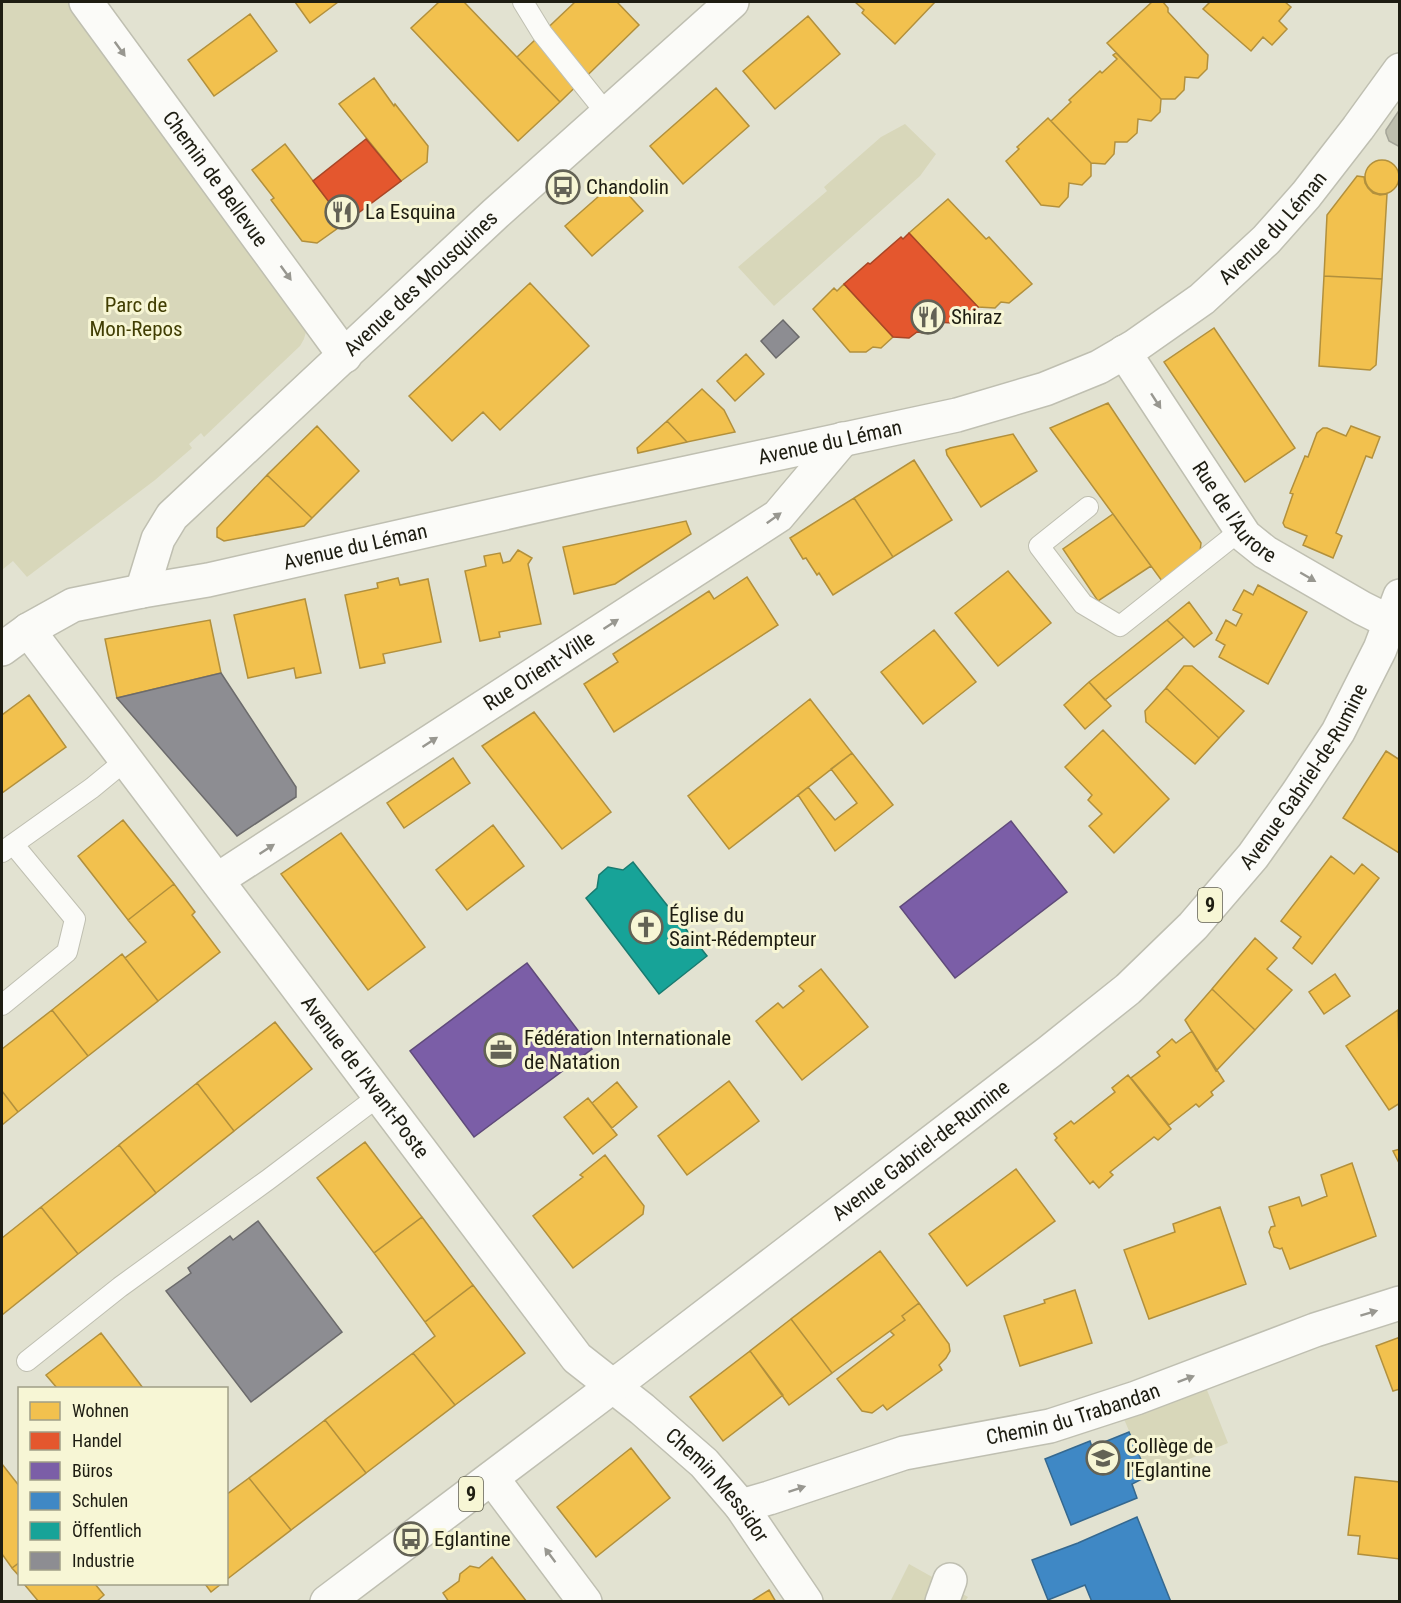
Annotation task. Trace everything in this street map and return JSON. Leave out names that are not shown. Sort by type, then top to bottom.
[{"type":"street","name":"Chemin de Bellevue","points":[[86,2],[345,356]]},
{"type":"street","name":"Avenue des Mousquines","points":[[142,591],[158,539],[172,516],[495,214],[732,2]]},
{"type":"street","name":"Avenue du Léman","points":[[2,649],[28,630],[73,605],[208,580],[957,415],[1045,389],[1099,367],[1202,299],[1266,240],[1306,195],[1399,72]]},
{"type":"street","name":"Rue de l'Aurore","points":[[1124,352],[1245,536],[1265,552],[1371,613],[1395,609]]},
{"type":"street","name":"Rue Orient-Ville","points":[[218,880],[778,516],[843,439]]},
{"type":"street","name":"Avenue Gabriel-de-Rumine","points":[[327,1602],[633,1371],[1128,989],[1193,926],[1252,856],[1297,794],[1332,741],[1380,650],[1395,609]]},
{"type":"street","name":"Avenue de l'Avant-Poste","points":[[28,630],[577,1358],[613,1385]]},
{"type":"street","name":"Chemin du Trabandan","points":[[741,1506],[904,1454],[1050,1426],[1136,1398],[1315,1330],[1400,1303]]},
{"type":"street","name":"Chemin Messidor","points":[[613,1385],[705,1463],[741,1506],[806,1602]]},
{"type":"street","points":[[492,1478],[585,1602]]},
{"type":"lane","points":[[523,2],[542,33],[607,114]]},
{"type":"lane","points":[[1088,507],[1039,546],[1083,604],[1120,626],[1241,530]]},
{"type":"lane","points":[[2,1005],[67,952],[75,919],[7,848],[92,788],[126,759]]},
{"type":"lane","points":[[27,1361],[120,1287],[380,1095]]},
{"type":"green space","name":"Parc de Mon-Repos","points":[[2,2],[70,2],[307,328],[300,346],[204,437],[201,433],[189,444],[192,448],[155,480],[27,577],[13,561],[2,570]]},
{"type":"green space","points":[[905,124],[936,154],[920,176],[774,306],[738,267],[827,191],[824,187],[881,137]]},
{"type":"green space","points":[[1205,1385],[1228,1443],[1148,1476],[1124,1419]]},
{"type":"green space","points":[[909,1564],[968,1597],[965,1601],[890,1602]]},
{"type":"building: Wohnen","points":[[295,2],[338,2],[310,23]]},
{"type":"building: Wohnen","points":[[439,2],[464,2],[560,102],[518,141],[411,28]]},
{"type":"building: Wohnen","points":[[575,2],[617,2],[639,25],[560,102],[517,57]]},
{"type":"building: Wohnen","points":[[855,2],[935,2],[895,44],[862,13],[864,10]]},
{"type":"building: Wohnen","points":[[1152,2],[1163,2],[1168,12],[1208,55],[1207,69],[1198,78],[1185,77],[1184,90],[1175,99],[1161,99],[1107,43]]},
{"type":"building: Wohnen","points":[[1210,2],[1285,2],[1291,7],[1279,21],[1287,29],[1272,45],[1263,37],[1251,51],[1203,9]]},
{"type":"building: Wohnen","points":[[250,14],[277,51],[214,96],[188,60]]},
{"type":"building: Wohnen","points":[[808,16],[840,54],[775,109],[743,71]]},
{"type":"building: Wohnen","points":[[1116,53],[1161,99],[1160,112],[1151,121],[1138,119],[1137,133],[1127,142],[1115,142],[1114,154],[1105,164],[1091,163],[1051,121],[1071,102],[1069,100],[1100,71],[1102,73],[1117,59],[1113,55]]},
{"type":"building: Wohnen","points":[[374,78],[428,146],[427,162],[401,181],[339,104]]},
{"type":"building: Wohnen","points":[[716,88],[749,126],[683,184],[650,146]]},
{"type":"building: Wohnen","points":[[1048,118],[1091,163],[1091,176],[1082,185],[1069,183],[1068,197],[1059,207],[1041,205],[1006,161],[1019,149],[1017,147]]},
{"type":"building: Wohnen","points":[[285,144],[345,223],[317,243],[302,241],[271,200],[274,198],[252,170]]},
{"type":"building: Wohnen","points":[[1382,160],[1394,165],[1399,177],[1394,189],[1382,194],[1370,189],[1365,177],[1370,165]]},
{"type":"building: Wohnen","points":[[1357,176],[1364,177],[1365,183],[1373,193],[1387,194],[1382,279],[1324,276],[1327,215]]},
{"type":"building: Wohnen","points":[[616,181],[643,211],[592,256],[565,226]]},
{"type":"building: Wohnen","points":[[948,199],[986,239],[989,237],[1032,284],[1009,303],[1001,302],[995,308],[978,307],[909,233]]},
{"type":"building: Wohnen","points":[[1324,276],[1382,279],[1376,365],[1370,370],[1319,366]]},
{"type":"building: Wohnen","points":[[530,283],[589,346],[500,430],[483,412],[452,441],[409,396]]},
{"type":"building: Wohnen","points":[[844,284],[893,337],[881,348],[873,347],[866,352],[850,352],[813,309],[834,288],[837,291]]},
{"type":"building: Wohnen","points":[[1214,328],[1295,448],[1245,482],[1164,362]]},
{"type":"building: Wohnen","points":[[746,354],[764,374],[735,401],[717,381]]},
{"type":"building: Wohnen","points":[[702,389],[724,410],[735,432],[687,442],[667,421]]},
{"type":"building: Wohnen","points":[[1108,403],[1201,543],[1200,551],[1162,581],[1050,428]]},
{"type":"building: Wohnen","points":[[667,421],[687,442],[638,453],[637,448]]},
{"type":"building: Wohnen","points":[[317,426],[359,471],[312,518],[267,475]]},
{"type":"building: Wohnen","points":[[1351,426],[1380,437],[1372,458],[1366,456],[1336,533],[1342,536],[1333,558],[1303,545],[1307,536],[1285,527],[1283,523],[1293,494],[1290,493],[1317,433],[1327,428],[1346,436]]},
{"type":"building: Wohnen","points":[[1013,434],[1037,471],[981,507],[946,450]]},
{"type":"building: Wohnen","points":[[914,460],[952,520],[893,557],[854,498]]},
{"type":"building: Wohnen","points":[[267,475],[312,518],[304,526],[224,541],[217,537],[217,528]]},
{"type":"building: Wohnen","points":[[854,498],[893,557],[833,595],[819,573],[817,575],[806,558],[803,559],[790,538]]},
{"type":"building: Wohnen","points":[[1113,514],[1151,566],[1098,601],[1063,549]]},
{"type":"building: Wohnen","points":[[686,521],[691,534],[615,584],[574,594],[563,547]]},
{"type":"building: Wohnen","points":[[518,550],[532,558],[528,564],[541,624],[499,632],[500,637],[480,641],[465,571],[486,566],[484,556],[500,553],[503,563],[510,561]]},
{"type":"building: Wohnen","points":[[1008,571],[1051,623],[998,666],[955,613]]},
{"type":"building: Wohnen","points":[[747,577],[778,625],[614,732],[584,684],[618,662],[613,654],[709,591],[714,599]]},
{"type":"building: Wohnen","points":[[398,578],[400,585],[428,579],[441,642],[383,654],[385,663],[360,668],[345,595],[378,588],[377,583]]},
{"type":"building: Wohnen","points":[[1258,585],[1307,612],[1268,684],[1219,657],[1225,645],[1216,640],[1226,620],[1236,626],[1242,614],[1233,610],[1244,590],[1253,595]]},
{"type":"building: Wohnen","points":[[305,599],[321,673],[296,678],[294,668],[248,678],[234,615]]},
{"type":"building: Wohnen","points":[[1189,602],[1212,633],[1194,647],[1167,620]]},
{"type":"building: Wohnen","points":[[210,620],[221,673],[117,698],[105,639]]},
{"type":"building: Wohnen","points":[[1167,620],[1184,637],[1105,700],[1089,682]]},
{"type":"building: Wohnen","points":[[934,630],[976,682],[923,724],[881,672]]},
{"type":"building: Wohnen","points":[[1184,666],[1192,666],[1244,711],[1219,738],[1166,688]]},
{"type":"building: Wohnen","points":[[1089,682],[1111,706],[1085,729],[1064,705]]},
{"type":"building: Wohnen","points":[[1166,688],[1219,738],[1195,764],[1146,722],[1145,711]]},
{"type":"building: Wohnen","points":[[29,695],[66,747],[2,793],[2,715]]},
{"type":"building: Wohnen","points":[[810,699],[852,753],[729,849],[688,796]]},
{"type":"building: Wohnen","points":[[534,712],[611,812],[562,849],[482,746]]},
{"type":"building: Wohnen","points":[[1103,730],[1169,799],[1114,853],[1089,826],[1102,814],[1088,800],[1092,795],[1065,767]]},
{"type":"building: Wohnen","points":[[1386,751],[1400,760],[1399,853],[1343,818]]},
{"type":"building: Wohnen","points":[[852,753],[893,805],[835,851],[798,795],[808,787],[835,820],[857,803],[831,769]]},
{"type":"building: Wohnen","points":[[453,758],[470,783],[404,828],[387,803]]},
{"type":"building: Wohnen","points":[[123,820],[174,884],[128,920],[78,856]]},
{"type":"building: Wohnen","points":[[493,825],[524,866],[467,910],[436,870]]},
{"type":"building: Wohnen","points":[[341,833],[425,947],[368,990],[281,874]]},
{"type":"building: Wohnen","points":[[1331,856],[1354,874],[1362,864],[1379,878],[1312,964],[1293,948],[1301,937],[1281,921]]},
{"type":"building: Wohnen","points":[[174,884],[195,912],[192,915],[220,952],[158,1001],[125,958],[146,942],[128,920]]},
{"type":"building: Wohnen","points":[[1255,938],[1277,958],[1267,969],[1292,990],[1255,1030],[1212,989]]},
{"type":"building: Wohnen","points":[[122,954],[158,1001],[88,1056],[52,1010]]},
{"type":"building: Wohnen","points":[[821,969],[868,1027],[802,1080],[756,1021],[778,1003],[783,1008],[804,991],[799,986]]},
{"type":"building: Wohnen","points":[[1335,974],[1350,996],[1324,1014],[1309,992]]},
{"type":"building: Wohnen","points":[[1212,989],[1255,1030],[1216,1071],[1185,1020]]},
{"type":"building: Wohnen","points":[[52,1010],[88,1056],[18,1112],[2,1091],[2,1049]]},
{"type":"building: Wohnen","points":[[1398,1010],[1400,1103],[1389,1110],[1346,1046]]},
{"type":"building: Wohnen","points":[[275,1022],[312,1069],[234,1131],[197,1083]]},
{"type":"building: Wohnen","points":[[1192,1031],[1224,1081],[1199,1107],[1196,1104],[1169,1125],[1131,1078],[1160,1056],[1157,1052],[1172,1039],[1176,1043]]},
{"type":"building: Wohnen","points":[[1128,1075],[1171,1129],[1158,1140],[1154,1137],[1110,1172],[1113,1175],[1099,1188],[1093,1181],[1090,1184],[1055,1140],[1057,1138],[1054,1134],[1071,1121],[1074,1124],[1115,1092],[1112,1088]]},
{"type":"building: Wohnen","points":[[729,1081],[759,1121],[687,1175],[658,1136]]},
{"type":"building: Wohnen","points":[[617,1082],[637,1107],[612,1128],[592,1103]]},
{"type":"building: Wohnen","points":[[197,1083],[234,1131],[156,1193],[119,1145]]},
{"type":"building: Wohnen","points":[[2,1091],[18,1112],[2,1125]]},
{"type":"building: Wohnen","points":[[588,1098],[617,1135],[593,1154],[564,1117]]},
{"type":"building: Wohnen","points":[[365,1142],[422,1217],[374,1253],[317,1178]]},
{"type":"building: Wohnen","points":[[119,1145],[156,1193],[78,1254],[41,1207]]},
{"type":"building: Wohnen","points":[[1400,1149],[1400,1165],[1393,1151]]},
{"type":"building: Wohnen","points":[[605,1155],[644,1206],[643,1214],[573,1268],[533,1216],[583,1177],[580,1175]]},
{"type":"building: Wohnen","points":[[1352,1163],[1376,1236],[1290,1269],[1282,1248],[1274,1247],[1269,1232],[1271,1227],[1275,1226],[1269,1207],[1299,1197],[1302,1206],[1327,1196],[1321,1175]]},
{"type":"building: Wohnen","points":[[1016,1169],[1055,1221],[967,1286],[929,1234]]},
{"type":"building: Wohnen","points":[[41,1207],[78,1254],[2,1315],[2,1238]]},
{"type":"building: Wohnen","points":[[1220,1207],[1246,1284],[1149,1319],[1124,1250],[1175,1232],[1173,1224]]},
{"type":"building: Wohnen","points":[[422,1217],[473,1285],[425,1322],[374,1253]]},
{"type":"building: Wohnen","points":[[880,1251],[919,1303],[902,1316],[905,1320],[832,1373],[791,1319]]},
{"type":"building: Wohnen","points":[[473,1285],[525,1353],[455,1405],[413,1353],[435,1336],[425,1322]]},
{"type":"building: Wohnen","points":[[1075,1290],[1092,1343],[1020,1366],[1004,1316],[1045,1303],[1044,1300]]},
{"type":"building: Wohnen","points":[[919,1303],[949,1344],[950,1351],[939,1365],[942,1370],[887,1410],[883,1405],[872,1413],[862,1411],[837,1379],[894,1335],[890,1331],[905,1320],[902,1316]]},
{"type":"building: Wohnen","points":[[791,1319],[832,1373],[789,1405],[750,1351]]},
{"type":"building: Wohnen","points":[[101,1333],[142,1387],[56,1387],[46,1375]]},
{"type":"building: Wohnen","points":[[1400,1337],[1400,1389],[1393,1391],[1376,1346]]},
{"type":"building: Wohnen","points":[[750,1351],[783,1395],[723,1441],[690,1397]]},
{"type":"building: Wohnen","points":[[413,1353],[455,1405],[366,1473],[325,1420]]},
{"type":"building: Wohnen","points":[[325,1420],[366,1473],[291,1530],[249,1478]]},
{"type":"building: Wohnen","points":[[631,1448],[670,1498],[596,1557],[557,1507]]},
{"type":"building: Wohnen","points":[[2,1464],[18,1484],[18,1564],[12,1568],[2,1554]]},
{"type":"building: Wohnen","points":[[1355,1477],[1400,1482],[1400,1559],[1358,1554],[1360,1536],[1348,1535]]},
{"type":"building: Wohnen","points":[[249,1478],[291,1530],[228,1578],[228,1494]]},
{"type":"building: Wohnen","points":[[492,1557],[527,1602],[449,1602],[443,1593],[459,1581],[460,1574],[470,1566],[479,1568]]},
{"type":"building: Wohnen","points":[[18,1564],[18,1575],[12,1568]]},
{"type":"building: Wohnen","points":[[25,1585],[96,1585],[104,1595],[96,1602],[39,1602]]},
{"type":"building: Wohnen","points":[[206,1585],[220,1585],[211,1592]]},
{"type":"building: Wohnen","points":[[769,1590],[776,1602],[750,1602]]},
{"type":"building: Handel","points":[[366,139],[401,181],[345,223],[313,181]]},
{"type":"building: Handel","points":[[909,233],[978,307],[967,318],[958,317],[952,323],[936,322],[925,333],[917,332],[909,338],[893,337],[844,284]]},
{"type":"building: Büros","points":[[1011,821],[1067,892],[955,978],[900,907]]},
{"type":"building: Büros","name":"Fédération Internationale de Natation","points":[[527,963],[592,1049],[474,1137],[410,1051]]},
{"type":"building: Schulen","points":[[1129,1432],[1148,1476],[1132,1484],[1137,1498],[1071,1525],[1045,1459],[1090,1441],[1092,1447]]},
{"type":"building: Schulen","points":[[1137,1517],[1171,1602],[1092,1602],[1085,1585],[1048,1600],[1032,1560]]},
{"type":"building: Öffentlich","name":"Église du Saint-Rédempteur","points":[[633,862],[707,956],[659,994],[586,898],[597,888],[599,875],[608,867],[623,870]]},
{"type":"building: Industrie","points":[[783,320],[799,337],[776,358],[761,341]]},
{"type":"building: Industrie","points":[[221,673],[296,787],[296,797],[237,836],[117,698]]},
{"type":"building: Industrie","points":[[258,1221],[342,1332],[251,1402],[166,1291],[191,1273],[188,1268],[230,1236],[233,1240]]},
{"type":"building: Sonstige","points":[[1400,109],[1400,147],[1389,141],[1386,130]]},
{"type":"place","name":"Chandolin","points":[[563,187]]},
{"type":"place","name":"La Esquina","points":[[342,212]]},
{"type":"place","name":"Shiraz","points":[[928,317]]},
{"type":"place","name":"Église du Saint-Rédempteur","points":[[646,927]]},
{"type":"place","name":"Fédération Internationale de Natation","points":[[501,1050]]},
{"type":"place","name":"Collège de l'Eglantine","points":[[1103,1458]]},
{"type":"place","name":"Eglantine","points":[[411,1539]]}]
